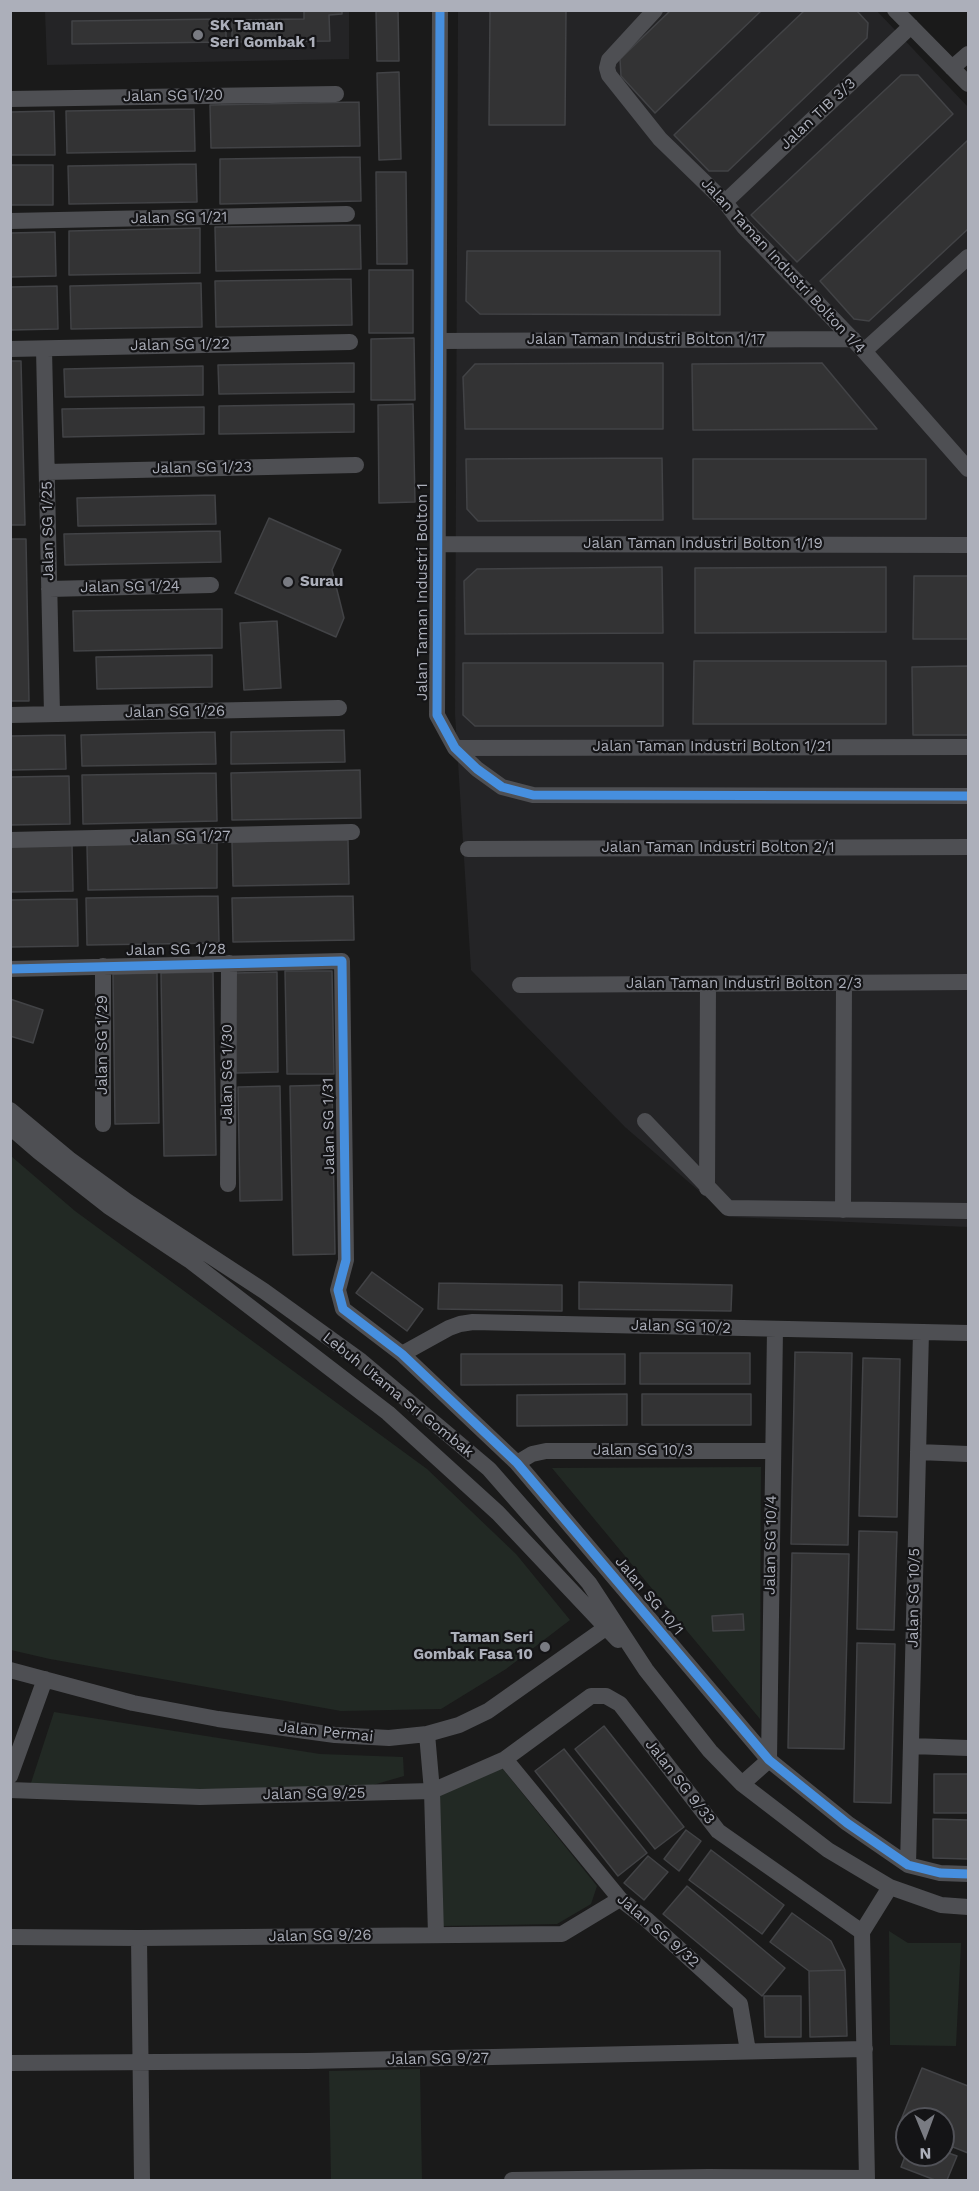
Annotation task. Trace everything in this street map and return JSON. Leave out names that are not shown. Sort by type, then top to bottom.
[{"type":"street","name":"Jalan Taman Industri Bolton 1","points":[[440,10],[437,715],[455,748],[477,769],[502,787],[533,795],[969,796]]},
{"type":"street","name":"Jalan Taman Industri Bolton 1/4","points":[[656,10],[609,60],[607,68],[609,75],[660,139],[725,202],[744,227],[858,345],[969,469]]},
{"type":"street","points":[[895,10],[969,84]]},
{"type":"street","name":"Jalan TIB 3/3","points":[[725,202],[911,26]]},
{"type":"street","points":[[952,68],[969,54]]},
{"type":"street","name":"Jalan SG 1/20","points":[[10,99],[336,94]]},
{"type":"street","name":"Jalan SG 1/21","points":[[10,221],[347,214]]},
{"type":"street","points":[[858,345],[969,257]]},
{"type":"street","name":"Jalan Taman Industri Bolton 1/17","points":[[439,341],[858,345]]},
{"type":"street","name":"Jalan SG 1/22","points":[[10,349],[350,342]]},
{"type":"street","name":"Jalan SG 1/25","points":[[44,348],[52,714]]},
{"type":"street","name":"Jalan SG 1/23","points":[[47,472],[356,465]]},
{"type":"street","name":"Jalan Taman Industri Bolton 1/19","points":[[438,544],[969,545]]},
{"type":"street","name":"Jalan SG 1/24","points":[[50,589],[212,585]]},
{"type":"street","name":"Jalan SG 1/26","points":[[10,715],[339,708]]},
{"type":"street","name":"Jalan Taman Industri Bolton 1/21","points":[[455,748],[969,747]]},
{"type":"street","name":"Jalan SG 1/27","points":[[10,840],[352,832]]},
{"type":"street","name":"Jalan Taman Industri Bolton 2/1","points":[[468,849],[969,847]]},
{"type":"street","name":"Jalan SG 1/28","points":[[10,969],[342,961]]},
{"type":"street","name":"Jalan SG 1/31","points":[[338,1290],[346,1260],[342,961]]},
{"type":"street","name":"Jalan SG 1/30","points":[[228,1184],[229,963]]},
{"type":"street","name":"Jalan SG 1/29","points":[[103,966],[103,1124]]},
{"type":"street","name":"Jalan Taman Industri Bolton 2/3","points":[[520,985],[969,982]]},
{"type":"street","points":[[843,1210],[844,983]]},
{"type":"street","points":[[707,1188],[708,985]]},
{"type":"street","name":"Lebuh Utama Sri Gombak","points":[[10,1110],[60,1152],[128,1202],[264,1291],[361,1361],[489,1469],[589,1583],[610,1625]]},
{"type":"street","points":[[645,1121],[728,1208],[969,1211]]},
{"type":"street","name":"Lebuh Utama Sri Gombak","points":[[10,1127],[108,1206],[189,1260],[388,1413],[498,1513],[610,1625],[710,1751],[742,1784],[828,1851],[890,1887],[941,1905],[969,1907]]},
{"type":"street","name":"Jalan SG 10/1","points":[[338,1290],[343,1309],[402,1354],[517,1463],[768,1760],[847,1823],[908,1865],[940,1873],[969,1874]]},
{"type":"street","name":"Jalan SG 10/2","points":[[402,1354],[449,1328],[473,1322],[969,1333]]},
{"type":"street","name":"Jalan SG 10/4","points":[[768,1760],[775,1329]]},
{"type":"street","name":"Jalan SG 10/5","points":[[908,1865],[921,1332]]},
{"type":"street","name":"Jalan SG 10/3","points":[[517,1463],[532,1454],[546,1451],[772,1451]]},
{"type":"street","points":[[918,1452],[969,1454]]},
{"type":"street","name":"Jalan Permai","points":[[10,1670],[134,1703],[218,1719],[335,1736],[388,1738],[427,1734],[459,1725],[488,1712],[610,1625]]},
{"type":"street","points":[[10,1776],[45,1679]]},
{"type":"street","name":"Jalan SG 9/25","points":[[10,1790],[200,1797],[432,1791],[505,1759],[591,1696]]},
{"type":"street","name":"Jalan SG 9/33","points":[[591,1696],[606,1696],[620,1704],[718,1831],[862,1932]]},
{"type":"street","points":[[427,1734],[432,1791],[436,1935]]},
{"type":"street","points":[[910,1746],[969,1748]]},
{"type":"street","name":"Jalan SG 9/32","points":[[505,1759],[620,1899],[646,1919],[740,2004],[748,2051]]},
{"type":"street","points":[[742,1784],[768,1760]]},
{"type":"street","points":[[512,2181],[708,2177],[867,2179],[862,1932],[890,1887]]},
{"type":"street","name":"Jalan SG 9/26","points":[[10,1938],[562,1934],[620,1899]]},
{"type":"street","points":[[139,1938],[142,2181]]},
{"type":"street","name":"Jalan SG 9/27","points":[[10,2063],[319,2061],[865,2049]]},
{"type":"shaded area","name":"SK Taman Seri Gombak 1","points":[[45,11],[349,11],[349,59],[47,65]]},
{"type":"shaded area","points":[[458,11],[877,11],[968,107],[968,1227],[729,1217],[625,1127],[471,970],[455,714]]},
{"type":"shaded area","points":[[11,1156],[75,1211],[427,1469],[516,1554],[570,1620],[506,1669],[441,1709],[341,1711],[11,1650]]},
{"type":"shaded area","points":[[761,1467],[760,1719],[552,1468]]},
{"type":"shaded area","points":[[54,1712],[320,1754],[403,1757],[404,1776],[366,1787],[145,1791],[30,1786]]},
{"type":"shaded area","points":[[502,1768],[597,1886],[591,1904],[557,1924],[443,1926],[439,1793]]},
{"type":"shaded area","points":[[889,1931],[908,1943],[961,1943],[956,2046],[890,2045]]},
{"type":"shaded area","points":[[420,2069],[422,2180],[331,2180],[329,2071]]},
{"type":"building","points":[[304,10],[342,10],[342,14],[329,15],[330,41],[232,42],[232,20],[304,19]]},
{"type":"building","points":[[376,10],[398,10],[399,61],[377,61]]},
{"type":"building","points":[[490,10],[566,10],[565,125],[489,125]]},
{"type":"building","points":[[671,10],[762,10],[655,113],[621,76],[620,59]]},
{"type":"building","points":[[805,10],[856,10],[868,23],[867,38],[728,171],[709,171],[674,135]]},
{"type":"building","points":[[226,19],[226,42],[72,44],[72,21]]},
{"type":"building","points":[[399,72],[401,159],[379,160],[377,73]]},
{"type":"building","points":[[901,75],[918,75],[953,114],[797,262],[751,215]]},
{"type":"building","points":[[359,102],[360,146],[211,148],[210,105]]},
{"type":"building","points":[[194,109],[195,151],[67,153],[66,111]]},
{"type":"building","points":[[54,111],[55,155],[10,155],[10,112]]},
{"type":"building","points":[[968,140],[968,229],[869,321],[854,319],[820,281]]},
{"type":"building","points":[[360,157],[361,201],[220,204],[220,159]]},
{"type":"building","points":[[196,164],[197,202],[69,204],[68,166]]},
{"type":"building","points":[[10,165],[53,165],[53,205],[10,205]]},
{"type":"building","points":[[376,172],[406,172],[407,264],[377,264]]},
{"type":"building","points":[[360,225],[361,269],[216,271],[215,227]]},
{"type":"building","points":[[200,228],[200,273],[69,275],[69,231]]},
{"type":"building","points":[[55,232],[56,276],[10,277],[10,233]]},
{"type":"building","points":[[467,251],[720,251],[720,315],[480,314],[466,301]]},
{"type":"building","points":[[369,270],[413,270],[413,333],[369,333]]},
{"type":"building","points":[[351,279],[352,325],[216,327],[215,281]]},
{"type":"building","points":[[201,283],[202,327],[71,329],[70,286]]},
{"type":"building","points":[[57,286],[58,329],[10,330],[10,287]]},
{"type":"building","points":[[414,338],[415,400],[371,400],[371,339]]},
{"type":"building","points":[[10,361],[21,361],[25,525],[10,525]]},
{"type":"building","points":[[354,363],[354,392],[219,394],[218,365]]},
{"type":"building","points":[[663,363],[663,429],[465,429],[463,377],[475,364]]},
{"type":"building","points":[[822,363],[877,429],[693,430],[692,364]]},
{"type":"building","points":[[203,366],[203,395],[65,397],[64,369]]},
{"type":"building","points":[[354,404],[354,432],[219,434],[219,406]]},
{"type":"building","points":[[413,404],[415,502],[379,503],[378,405]]},
{"type":"building","points":[[204,407],[204,434],[63,437],[62,409]]},
{"type":"building","points":[[662,458],[663,520],[478,521],[467,509],[466,459]]},
{"type":"building","points":[[693,459],[926,459],[926,519],[693,519]]},
{"type":"building","points":[[215,495],[216,524],[78,526],[77,498]]},
{"type":"building","name":"Surau","points":[[269,518],[341,550],[332,570],[344,618],[336,637],[235,593]]},
{"type":"building","points":[[220,531],[221,562],[65,565],[64,534]]},
{"type":"building","points":[[10,539],[26,539],[29,701],[10,701]]},
{"type":"building","points":[[662,567],[663,633],[465,634],[464,581],[477,569]]},
{"type":"building","points":[[886,567],[886,632],[695,633],[695,568]]},
{"type":"building","points":[[914,576],[968,576],[968,639],[913,639]]},
{"type":"building","points":[[222,609],[222,648],[74,651],[73,611]]},
{"type":"building","points":[[277,621],[281,688],[244,690],[240,623]]},
{"type":"building","points":[[212,655],[212,687],[97,689],[96,657]]},
{"type":"building","points":[[694,661],[886,661],[886,724],[693,724]]},
{"type":"building","points":[[463,663],[663,663],[663,726],[475,726],[463,715]]},
{"type":"building","points":[[968,666],[968,735],[913,735],[912,667]]},
{"type":"building","points":[[344,730],[345,762],[231,764],[231,732]]},
{"type":"building","points":[[215,732],[216,764],[82,766],[81,735]]},
{"type":"building","points":[[65,735],[66,769],[10,770],[10,736]]},
{"type":"building","points":[[360,770],[361,818],[232,820],[231,773]]},
{"type":"building","points":[[216,773],[217,821],[83,824],[82,775]]},
{"type":"building","points":[[69,776],[70,824],[10,825],[10,777]]},
{"type":"building","points":[[348,840],[349,884],[233,886],[232,842]]},
{"type":"building","points":[[217,843],[217,888],[88,890],[87,845]]},
{"type":"building","points":[[72,844],[73,891],[10,892],[10,845]]},
{"type":"building","points":[[218,896],[219,943],[87,945],[86,898]]},
{"type":"building","points":[[353,896],[354,940],[233,942],[232,898]]},
{"type":"building","points":[[77,899],[78,946],[10,947],[10,900]]},
{"type":"building","points":[[285,971],[332,971],[334,1074],[287,1074]]},
{"type":"building","points":[[213,972],[216,1155],[164,1156],[161,973]]},
{"type":"building","points":[[277,972],[278,1072],[236,1073],[235,973]]},
{"type":"building","points":[[157,973],[159,1123],[115,1124],[113,974]]},
{"type":"building","points":[[10,999],[43,1010],[33,1043],[10,1036]]},
{"type":"building","points":[[332,1085],[335,1254],[293,1255],[290,1086]]},
{"type":"building","points":[[280,1086],[282,1200],[240,1201],[238,1087]]},
{"type":"building","points":[[372,1272],[423,1309],[407,1331],[356,1293]]},
{"type":"building","points":[[579,1282],[732,1285],[731,1311],[579,1309]]},
{"type":"building","points":[[439,1283],[562,1285],[562,1311],[438,1309]]},
{"type":"building","points":[[795,1352],[852,1353],[848,1545],[791,1544]]},
{"type":"building","points":[[640,1353],[750,1353],[750,1384],[640,1384]]},
{"type":"building","points":[[461,1354],[625,1354],[625,1384],[461,1385]]},
{"type":"building","points":[[863,1358],[900,1359],[897,1517],[859,1516]]},
{"type":"building","points":[[627,1394],[627,1425],[517,1426],[517,1395]]},
{"type":"building","points":[[642,1394],[751,1394],[751,1425],[642,1425]]},
{"type":"building","points":[[859,1531],[897,1532],[894,1630],[857,1629]]},
{"type":"building","points":[[792,1553],[849,1554],[844,1749],[788,1748]]},
{"type":"building","points":[[743,1614],[744,1630],[713,1631],[712,1616]]},
{"type":"building","points":[[857,1643],[895,1644],[891,1803],[854,1802]]},
{"type":"building","points":[[604,1726],[684,1827],[655,1849],[575,1749]]},
{"type":"building","points":[[564,1749],[647,1853],[618,1876],[535,1771]]},
{"type":"building","points":[[934,1774],[968,1774],[968,1813],[934,1813]]},
{"type":"building","points":[[933,1819],[968,1820],[968,1859],[933,1858]]},
{"type":"building","points":[[686,1830],[701,1841],[679,1871],[664,1859]]},
{"type":"building","points":[[711,1850],[784,1905],[762,1934],[689,1880]]},
{"type":"building","points":[[648,1856],[668,1872],[644,1900],[624,1883]]},
{"type":"building","points":[[687,1886],[785,1968],[762,1996],[663,1914]]},
{"type":"building","points":[[792,1913],[831,1941],[845,1970],[809,1971],[770,1942]]},
{"type":"building","points":[[845,1970],[847,2036],[810,2037],[809,1971]]},
{"type":"building","points":[[764,1996],[801,1996],[801,2037],[765,2037]]},
{"type":"building","points":[[922,2068],[968,2086],[968,2153],[955,2148],[955,2107],[906,2107]]},
{"type":"building","points":[[901,2167],[952,2167],[947,2180],[935,2180]]},
{"type":"cycle path","points":[[440,10],[437,715],[455,748],[477,769],[502,787],[533,795],[968,796]]},
{"type":"cycle path","points":[[10,969],[342,961],[346,1260],[338,1290],[343,1309],[402,1354],[517,1463],[769,1760],[847,1823],[908,1865],[940,1873],[968,1874]]},
{"type":"place","name":"SK Taman Seri Gombak 1","points":[[198,35]]},
{"type":"place","name":"Surau","points":[[288,582]]},
{"type":"place","name":"Taman Seri Gombak Fasa 10","points":[[545,1647]]}]
